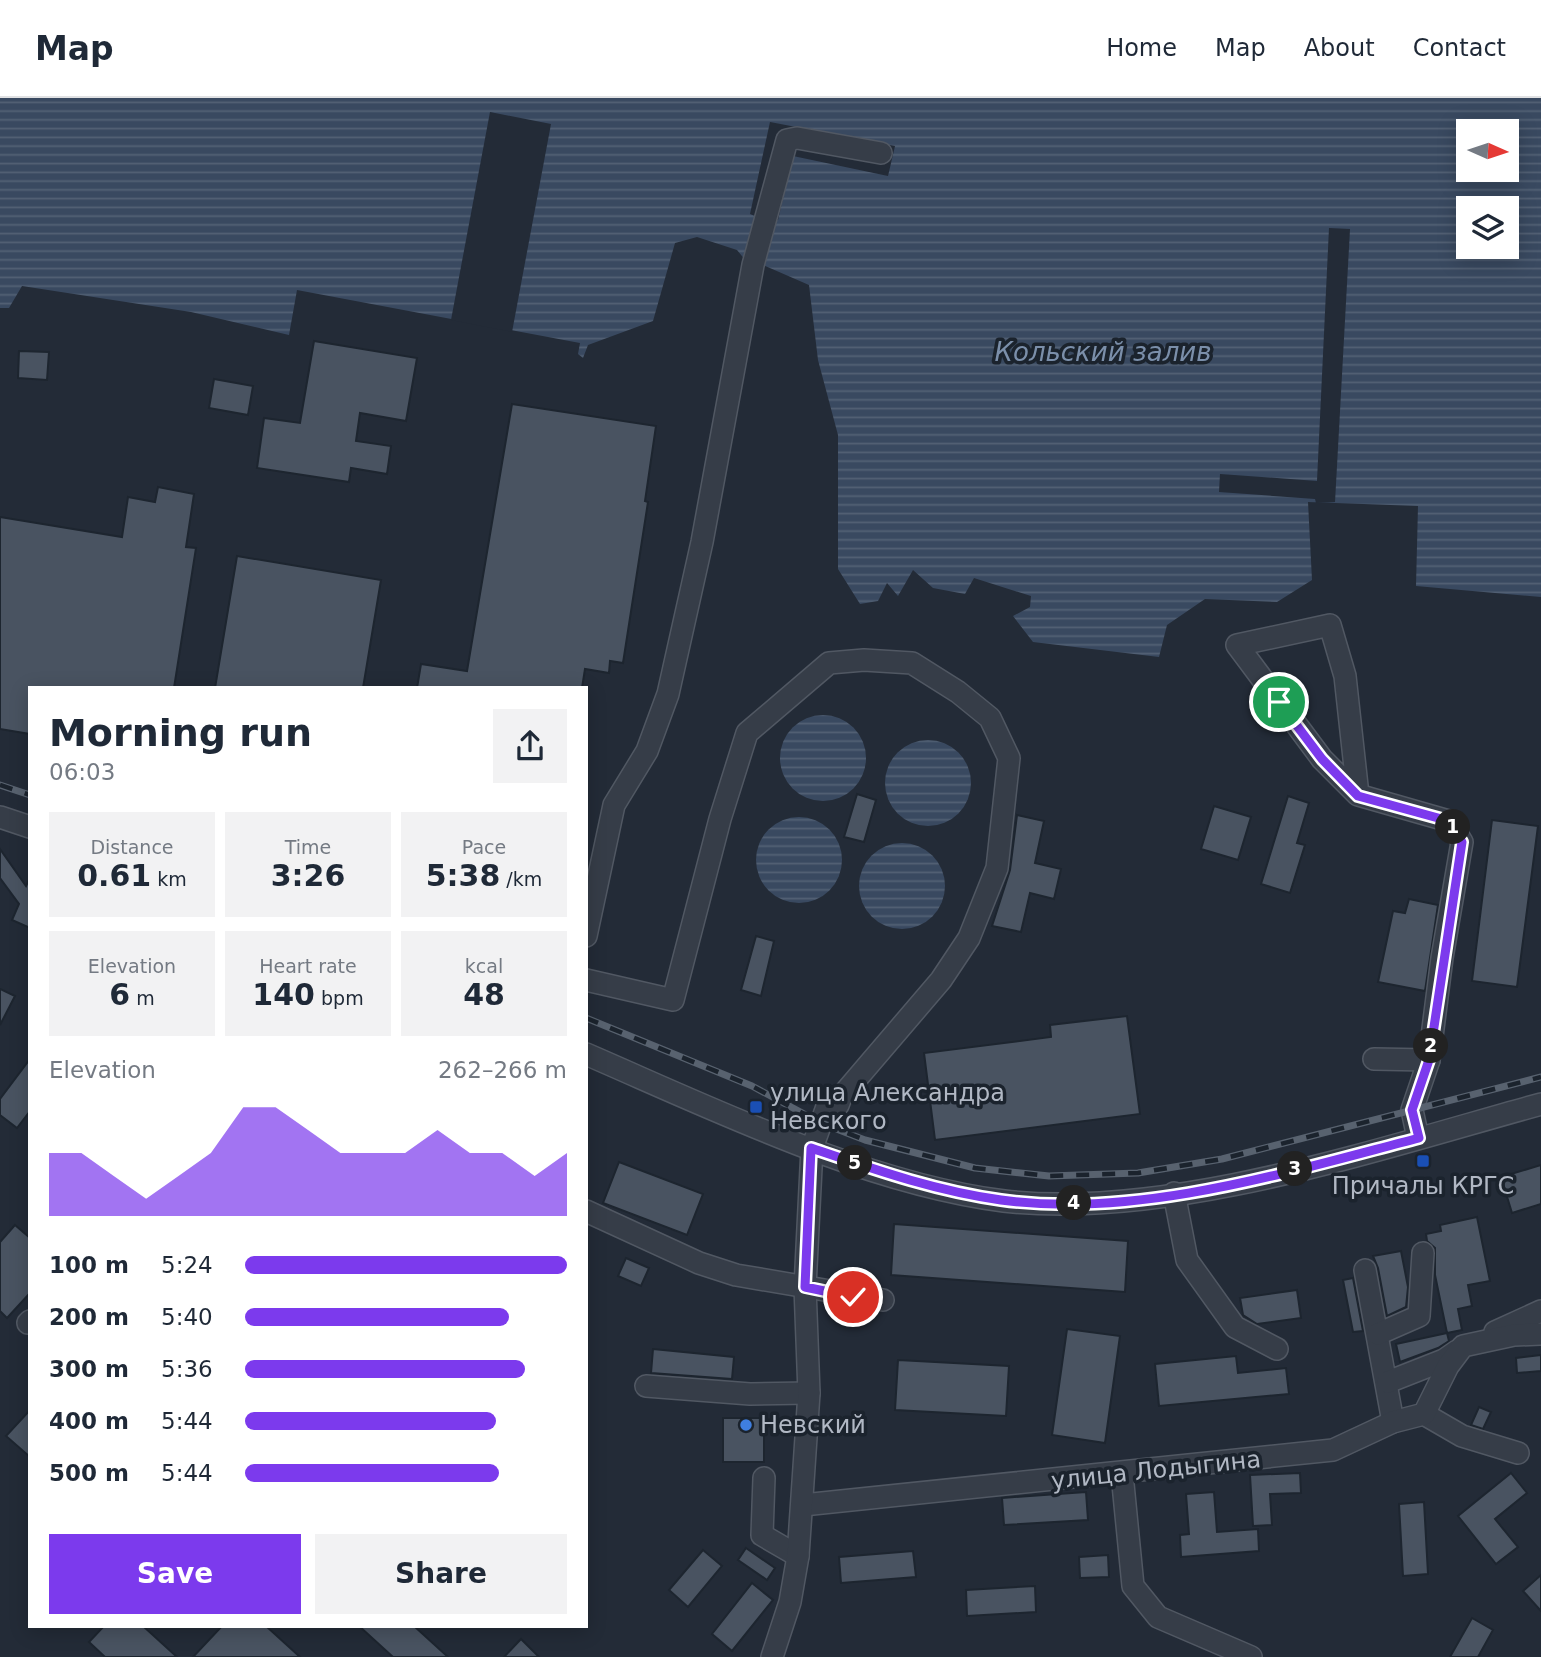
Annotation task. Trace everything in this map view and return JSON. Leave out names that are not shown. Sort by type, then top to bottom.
[{"type":"street","points":[[588,927],[614,805],[647,751],[668,694],[702,542],[753,265],[787,140],[797,138],[881,153]]},
{"type":"street","points":[[1358,796],[1345,676],[1330,625],[1237,645],[1322,759],[1358,796],[1449,821],[1462,842],[1429,1060],[1412,1110],[1419,1138]]},
{"type":"street","points":[[588,980],[673,1000],[720,819],[747,733],[829,663],[864,660],[912,663],[958,692],[990,718],[1009,758],[997,868],[970,938],[941,980],[834,1103],[811,1148],[805,1287],[809,1393],[803,1504],[790,1602],[772,1657]]},
{"type":"street","points":[[0,817],[28,826]]},
{"type":"street","points":[[588,1055],[811,1148],[911,1181],[1002,1200],[1060,1204],[1174,1193],[1244,1182],[1541,1104]]},
{"type":"street","points":[[1374,1059],[1429,1060]]},
{"type":"street","points":[[1174,1193],[1187,1260],[1235,1327],[1278,1349]]},
{"type":"street","points":[[588,1212],[699,1263],[736,1275],[883,1300]]},
{"type":"street","points":[[1378,1334],[1419,1316],[1423,1253]]},
{"type":"street","points":[[1365,1270],[1388,1382],[1393,1422]]},
{"type":"street","points":[[1388,1382],[1444,1360],[1463,1346],[1541,1311]]},
{"type":"street","points":[[1518,1453],[1462,1436],[1424,1414],[1448,1366],[1463,1346],[1514,1335],[1541,1334]]},
{"type":"street","points":[[646,1386],[750,1394],[809,1393]]},
{"type":"street","name":"улица Лодыгина","points":[[803,1504],[1122,1474],[1333,1450],[1393,1422],[1424,1414]]},
{"type":"street","points":[[1122,1474],[1133,1586],[1158,1617],[1251,1657]]},
{"type":"street","points":[[764,1478],[762,1535],[798,1556]]},
{"type":"water","name":"Кольский залив","points":[[0,98],[1541,98],[1541,597],[1416,586],[1418,506],[1308,502],[1312,580],[1277,602],[1205,599],[1167,625],[1159,657],[1033,642],[1013,616],[1030,607],[1031,596],[974,578],[965,594],[933,588],[913,570],[898,596],[887,583],[878,601],[860,604],[838,569],[838,435],[818,360],[809,285],[763,265],[746,261],[737,250],[697,237],[675,243],[653,321],[588,345],[583,358],[578,354],[580,343],[297,290],[289,335],[191,312],[22,286],[9,308],[0,308]]},
{"type":"water","points":[[815,715],[831,715],[854,727],[863,741],[866,758],[863,775],[854,789],[831,801],[815,801],[799,794],[787,782],[780,766],[780,750],[787,734],[799,722]]},
{"type":"water","points":[[920,740],[936,740],[959,752],[968,766],[971,783],[968,800],[959,814],[936,826],[920,826],[904,819],[892,807],[885,791],[885,775],[892,759],[904,747]]},
{"type":"water","points":[[799,817],[816,820],[830,829],[839,843],[842,860],[839,877],[830,891],[816,900],[799,903],[782,900],[768,891],[759,877],[756,860],[759,843],[768,829],[782,820]]},
{"type":"water","points":[[894,843],[910,843],[933,855],[942,869],[945,886],[942,903],[933,917],[910,929],[894,929],[878,922],[866,910],[859,894],[859,878],[866,862],[878,850]]},
{"type":"pier","points":[[490,112],[551,124],[512,332],[451,320]]},
{"type":"pier","points":[[770,122],[895,146],[888,176],[793,156],[778,220],[773,219],[746,261],[755,216],[750,214]]},
{"type":"pier","points":[[1329,228],[1350,229],[1335,502],[1316,503],[1315,499],[1219,492],[1220,474],[1317,481]]},
{"type":"building","points":[[314,341],[417,358],[406,421],[360,413],[356,441],[391,446],[387,474],[351,468],[349,482],[257,468],[264,418],[300,423]]},
{"type":"building","points":[[19,351],[49,352],[47,380],[18,378]]},
{"type":"building","points":[[214,379],[253,386],[248,415],[209,408]]},
{"type":"building","points":[[512,404],[656,426],[645,501],[648,502],[623,663],[610,661],[609,673],[585,669],[582,686],[417,686],[421,664],[467,671]]},
{"type":"building","points":[[158,487],[194,494],[186,547],[196,548],[174,686],[28,686],[28,734],[0,729],[0,517],[122,537],[128,497],[155,502]]},
{"type":"building","points":[[237,556],[381,580],[363,686],[215,686]]},
{"type":"building","points":[[857,794],[876,800],[864,842],[844,837]]},
{"type":"building","points":[[1288,796],[1309,803],[1297,843],[1305,845],[1290,893],[1261,884]]},
{"type":"building","points":[[1214,806],[1251,817],[1238,860],[1201,849]]},
{"type":"building","points":[[1017,815],[1044,821],[1035,863],[1061,869],[1054,899],[1030,893],[1021,932],[992,926],[1010,870]]},
{"type":"building","points":[[1492,820],[1538,826],[1517,987],[1472,981]]},
{"type":"building","points":[[0,849],[26,886],[28,882],[28,927],[12,920],[19,904],[0,878]]},
{"type":"building","points":[[1409,899],[1438,905],[1425,991],[1378,982],[1393,911],[1405,913]]},
{"type":"building","points":[[756,936],[774,941],[761,996],[741,990]]},
{"type":"building","points":[[0,989],[15,996],[0,1025]]},
{"type":"building","points":[[1127,1016],[1140,1114],[935,1140],[924,1053],[1051,1037],[1050,1025]]},
{"type":"building","points":[[28,1062],[28,1114],[17,1128],[0,1115],[0,1099]]},
{"type":"building","points":[[619,1162],[703,1194],[687,1235],[603,1203]]},
{"type":"building","points":[[1541,1165],[1541,1204],[1512,1213],[1501,1177]]},
{"type":"building","points":[[1477,1217],[1490,1281],[1468,1285],[1472,1306],[1458,1309],[1462,1330],[1447,1333],[1435,1275],[1435,1248],[1427,1241],[1426,1234],[1441,1231],[1440,1225]]},
{"type":"building","points":[[894,1224],[1128,1241],[1125,1292],[891,1275]]},
{"type":"building","points":[[15,1225],[28,1236],[28,1295],[7,1318],[0,1311],[0,1242]]},
{"type":"building","points":[[1401,1251],[1408,1287],[1406,1307],[1387,1316],[1378,1268],[1373,1256]]},
{"type":"building","points":[[626,1258],[649,1268],[641,1286],[618,1276]]},
{"type":"building","points":[[1353,1278],[1363,1331],[1353,1332],[1343,1280]]},
{"type":"building","points":[[1297,1290],[1301,1318],[1257,1324],[1243,1315],[1240,1298]]},
{"type":"building","points":[[1067,1329],[1120,1336],[1105,1443],[1052,1435]]},
{"type":"building","points":[[1447,1333],[1449,1341],[1438,1348],[1400,1362],[1396,1344]]},
{"type":"building","points":[[653,1349],[734,1357],[732,1379],[651,1373]]},
{"type":"building","points":[[1541,1355],[1541,1371],[1517,1373],[1516,1358]]},
{"type":"building","points":[[1236,1356],[1238,1373],[1286,1368],[1289,1394],[1159,1406],[1155,1364]]},
{"type":"building","points":[[898,1360],[1009,1366],[1006,1416],[895,1410]]},
{"type":"building","points":[[1479,1407],[1491,1412],[1483,1429],[1471,1425]]},
{"type":"building","points":[[28,1412],[28,1455],[6,1436]]},
{"type":"building","points":[[723,1418],[764,1418],[764,1462],[723,1462]]},
{"type":"building","points":[[1300,1473],[1301,1493],[1270,1494],[1272,1525],[1253,1526],[1250,1475]]},
{"type":"building","points":[[1511,1473],[1527,1493],[1495,1519],[1518,1547],[1496,1564],[1458,1516]]},
{"type":"building","points":[[1086,1492],[1088,1520],[1004,1525],[1002,1498]]},
{"type":"building","points":[[1214,1492],[1217,1532],[1258,1529],[1259,1551],[1181,1557],[1180,1535],[1189,1534],[1186,1494]]},
{"type":"building","points":[[1424,1502],[1428,1574],[1403,1576],[1399,1504]]},
{"type":"building","points":[[746,1548],[775,1568],[767,1580],[738,1560]]},
{"type":"building","points":[[703,1550],[722,1566],[688,1607],[669,1590]]},
{"type":"building","points":[[913,1551],[916,1577],[841,1583],[839,1557]]},
{"type":"building","points":[[1108,1555],[1109,1577],[1080,1578],[1079,1557]]},
{"type":"building","points":[[1541,1575],[1541,1611],[1523,1591]]},
{"type":"building","points":[[752,1583],[773,1600],[732,1651],[712,1634]]},
{"type":"building","points":[[1035,1586],[1036,1612],[967,1616],[966,1590]]},
{"type":"building","points":[[1472,1618],[1493,1630],[1478,1657],[1450,1657]]},
{"type":"building","points":[[102,1628],[145,1628],[177,1657],[105,1657],[89,1642]]},
{"type":"building","points":[[220,1628],[268,1628],[300,1657],[193,1657]]},
{"type":"building","points":[[361,1628],[416,1628],[448,1657],[393,1657]]},
{"type":"building","points":[[521,1639],[539,1657],[504,1657]]},
{"type":"railway","points":[[0,785],[28,794]]},
{"type":"railway","points":[[588,1019],[752,1086],[821,1123],[865,1140],[975,1168],[1049,1176],[1138,1173],[1222,1159],[1541,1077]]},
{"type":"place","name":"улица Александра Невского","points":[[756,1107]]},
{"type":"place","name":"Причалы КРГС","points":[[1423,1161]]},
{"type":"place","name":"Невский","points":[[746,1425]]},
{"type":"route","points":[[853,1297],[805,1287],[811,1148],[940,1188],[1002,1200],[1060,1204],[1137,1198],[1244,1182],[1419,1138],[1412,1110],[1429,1060],[1442,958],[1462,842],[1449,821],[1358,796],[1322,759],[1279,702]]}]
